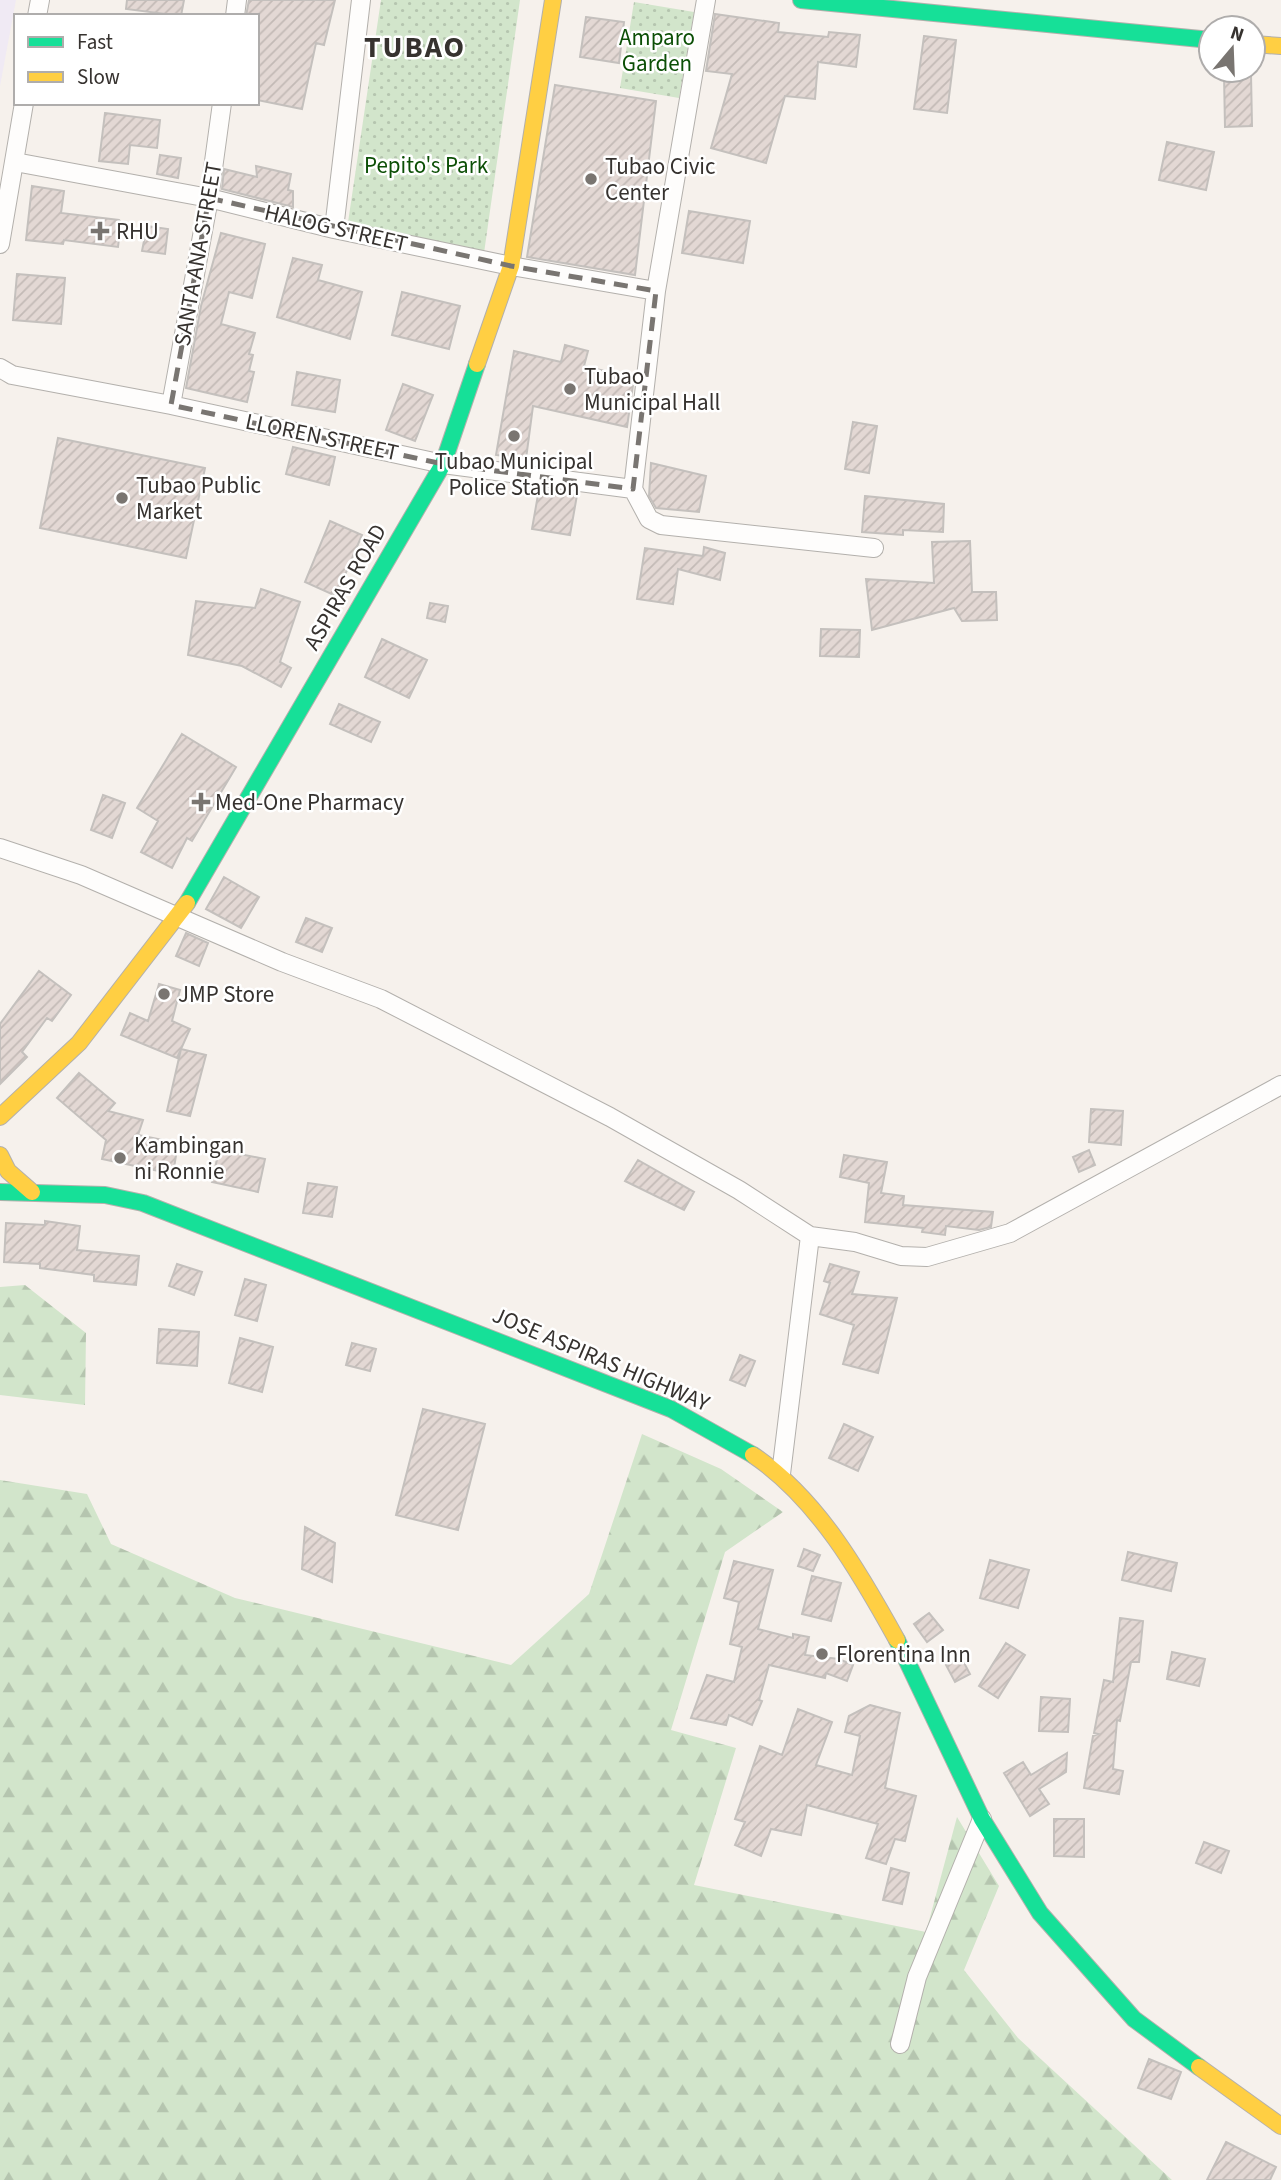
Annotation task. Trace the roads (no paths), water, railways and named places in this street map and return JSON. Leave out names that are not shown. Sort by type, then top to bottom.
[{"type":"main road","name":"ASPIRAS ROAD","points":[[1,1121],[79,1042],[179,916],[443,464],[511,266],[553,0]]},
{"type":"main road","points":[[801,0],[1197,39]]},
{"type":"main road","points":[[0,1155],[8,1171],[32,1192]]},
{"type":"main road","name":"JOSE ASPIRAS HIGHWAY","points":[[0,1192],[105,1195],[143,1203],[671,1409],[739,1446],[781,1474],[820,1517],[873,1596],[916,1674],[982,1819],[1040,1913],[1134,2019],[1281,2126]]},
{"type":"street","points":[[334,229],[361,0]]},
{"type":"street","points":[[706,0],[656,292],[634,489],[649,519],[661,525],[874,548]]},
{"type":"street","points":[[0,244],[24,105]]},
{"type":"street","name":"SANTA ANA STREET","points":[[171,405],[209,198],[222,105]]},
{"type":"street","name":"HALOG STREET","points":[[15,162],[209,198],[334,229],[511,266],[656,292]]},
{"type":"street","name":"LLOREN STREET","points":[[6,372],[443,464],[634,489]]},
{"type":"street","points":[[0,848],[81,875],[282,961],[381,999],[610,1117],[739,1190],[810,1236],[855,1242],[901,1256],[927,1257],[960,1250],[1010,1233],[1281,1085]]},
{"type":"street","points":[[781,1474],[810,1236]]},
{"type":"street","points":[[900,2044],[917,1977],[982,1819]]},
{"type":"place","name":"Tubao Civic Center","points":[[591,179]]},
{"type":"place","name":"RHU","points":[[100,231]]},
{"type":"place","name":"Tubao Municipal Hall","points":[[570,389]]},
{"type":"place","name":"Tubao Municipal Police Station","points":[[514,436]]},
{"type":"place","name":"Tubao Public Market","points":[[122,498]]},
{"type":"place","name":"Med-One Pharmacy","points":[[201,802]]},
{"type":"place","name":"JMP Store","points":[[164,994]]},
{"type":"place","name":"Kambingan ni Ronnie","points":[[120,1158]]},
{"type":"place","name":"Florentina Inn","points":[[822,1654]]},
{"type":"district","name":"TUBAO","points":[[415,47]]},
{"type":"park label","name":"Amparo Garden","points":[[657,50]]},
{"type":"park label","name":"Pepito's Park","points":[[426,165]]}]
